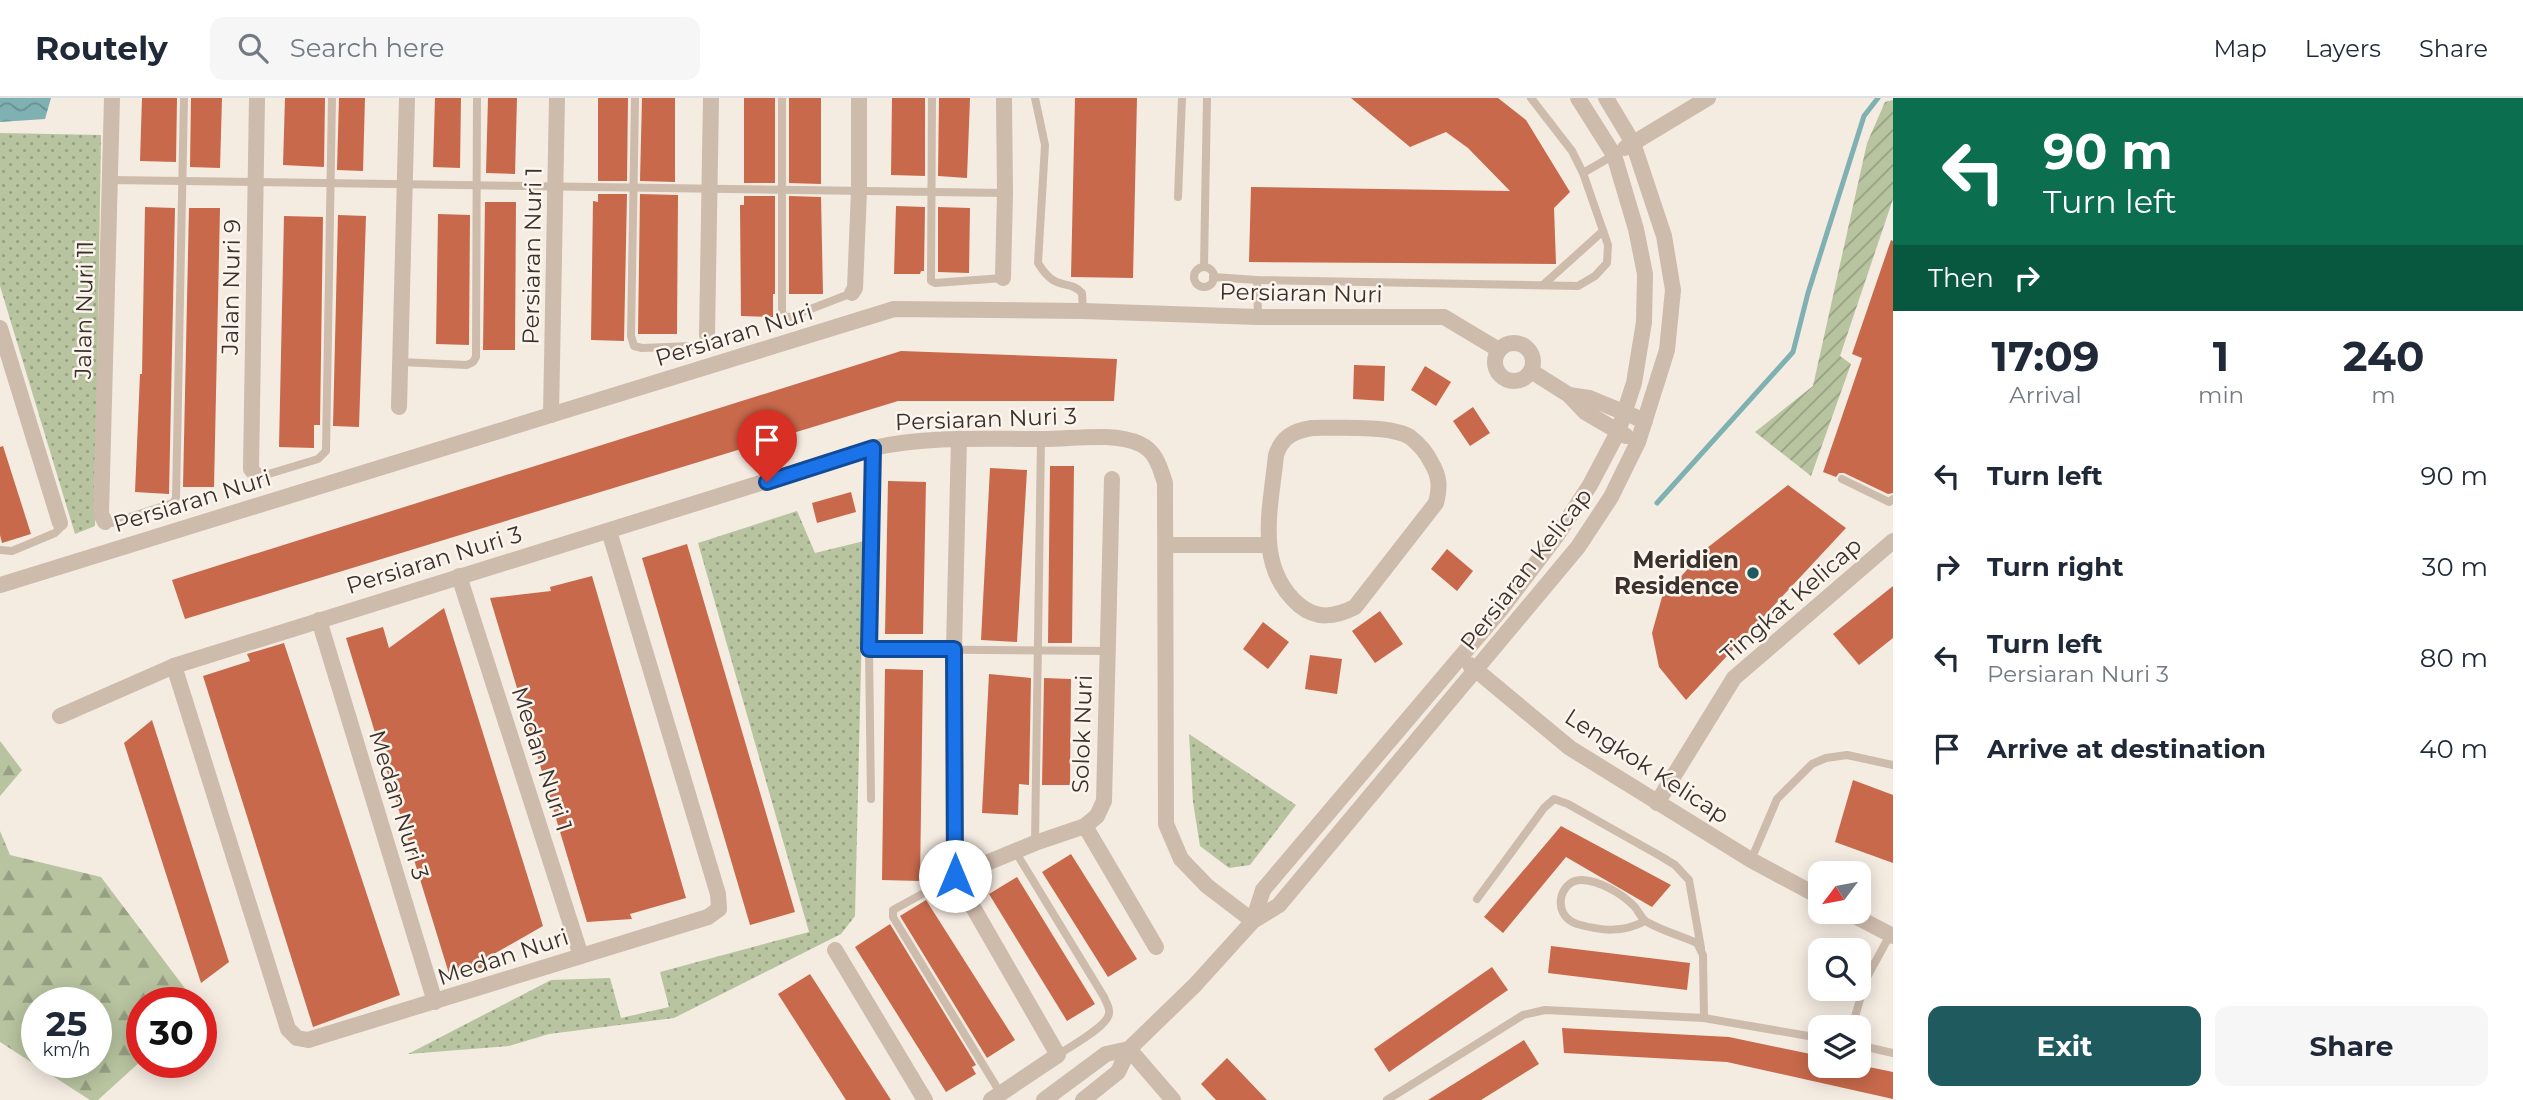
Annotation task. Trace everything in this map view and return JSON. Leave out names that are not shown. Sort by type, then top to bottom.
[{"type":"street","name":"Jalan Nuri 11","points":[[104,522],[101,514],[112,98]]},
{"type":"street","name":"Jalan Nuri 9","points":[[256,475],[251,469],[257,98]]},
{"type":"street","points":[[399,407],[407,98]]},
{"type":"street","name":"Persiaran Nuri 1","points":[[551,415],[557,98]]},
{"type":"street","points":[[707,336],[711,98]]},
{"type":"street","points":[[852,293],[855,288],[859,191],[859,98]]},
{"type":"street","points":[[1003,278],[1006,193],[1004,98]]},
{"type":"street","name":"Persiaran Kelicap","points":[[1253,920],[1263,890],[1502,608],[1558,534],[1590,485],[1618,432],[1634,383],[1644,322],[1645,274],[1636,229],[1614,155],[1578,98]]},
{"type":"street","name":"Persiaran Kelicap","points":[[1083,1100],[1118,1072],[1129,1049],[1195,985],[1253,920],[1279,905],[1578,547],[1611,497],[1638,442],[1667,350],[1673,290],[1664,236],[1633,143],[1606,98]]},
{"type":"street","points":[[1614,155],[1708,98]]},
{"type":"street","name":"Persiaran Nuri","points":[[0,585],[894,309],[1083,311],[1258,317],[1444,317],[1499,350]]},
{"type":"street","points":[[0,328],[60,523]]},
{"type":"street","points":[[1514,343],[1525,346],[1533,360],[1531,371],[1521,380],[1514,381],[1501,375],[1495,363],[1499,350],[1514,343]]},
{"type":"street","points":[[1531,371],[1569,396],[1585,412],[1638,442]]},
{"type":"street","points":[[1569,396],[1589,398],[1645,421]]},
{"type":"street","points":[[1298,430],[1392,430],[1408,436],[1424,450],[1437,471],[1440,486],[1436,503],[1355,607],[1341,614],[1322,617],[1305,609],[1288,595],[1276,577],[1268,545],[1276,456],[1280,444],[1298,430]]},
{"type":"street","name":"Persiaran Nuri 3","points":[[60,716],[174,666],[873,448],[906,440],[1103,437],[1139,444],[1155,456],[1166,483],[1166,824],[1181,859],[1207,886],[1253,920]]},
{"type":"street","points":[[960,438],[954,649],[955,876],[1058,1055],[996,1097]]},
{"type":"street","name":"Solok Nuri","points":[[955,876],[1085,826],[1097,816],[1104,801],[1112,479]]},
{"type":"street","name":"Medan Nuri","points":[[174,666],[288,1029],[297,1038],[309,1040],[435,1002],[708,917],[719,909],[718,894],[609,531]]},
{"type":"street","name":"Tingkat Kelicap","points":[[1657,803],[1734,678],[1893,541]]},
{"type":"street","points":[[1167,545],[1268,545]]},
{"type":"street","name":"Medan Nuri 1","points":[[459,576],[581,956]]},
{"type":"street","name":"Medan Nuri 3","points":[[319,620],[435,1002]]},
{"type":"street","name":"Lengkok Kelicap","points":[[1460,657],[1570,748],[1751,860],[1808,891]]},
{"type":"street","points":[[1085,826],[1156,947]]},
{"type":"street","points":[[1869,924],[1891,936]]},
{"type":"street","points":[[835,950],[925,1100]]},
{"type":"street","points":[[1129,1049],[1173,1100]]},
{"type":"street","name":"Persiaran Kelicap","points":[[1044,1100],[1106,1054],[1129,1049]]},
{"type":"lane","points":[[104,522],[112,523],[173,503],[176,498],[184,98]]},
{"type":"lane","points":[[256,475],[262,476],[318,458],[326,451],[332,98]]},
{"type":"lane","points":[[400,362],[467,365],[476,357],[475,185],[478,98]]},
{"type":"lane","points":[[635,98],[631,336],[634,346],[693,346],[701,344],[707,336]]},
{"type":"lane","points":[[782,98],[782,312],[785,317],[790,317],[852,293]]},
{"type":"lane","points":[[932,98],[931,281],[935,284],[1003,278]]},
{"type":"lane","points":[[1035,98],[1045,145],[1038,263],[1047,278],[1060,285],[1077,288],[1082,293],[1083,311]]},
{"type":"lane","points":[[1178,197],[1182,98]]},
{"type":"lane","points":[[1204,267],[1207,98]]},
{"type":"lane","points":[[1213,278],[1578,286],[1595,276],[1607,264],[1608,245],[1583,173],[1572,151],[1531,98]]},
{"type":"lane","points":[[1583,173],[1614,155]]},
{"type":"lane","points":[[110,180],[1006,193]]},
{"type":"lane","points":[[1543,285],[1603,231]]},
{"type":"lane","points":[[1204,267],[1212,272],[1213,278],[1209,286],[1197,284],[1195,275],[1204,267]]},
{"type":"lane","points":[[1257,280],[1258,317]]},
{"type":"lane","points":[[1035,843],[1041,439]]},
{"type":"lane","points":[[871,799],[869,649],[873,448]]},
{"type":"lane","points":[[1842,479],[1889,502],[1893,499]]},
{"type":"lane","points":[[0,551],[12,551],[55,533],[60,523]]},
{"type":"lane","points":[[869,649],[1108,651]]},
{"type":"lane","points":[[1751,860],[1777,799],[1812,764],[1826,758],[1847,755],[1893,765]]},
{"type":"lane","points":[[1477,899],[1544,808],[1554,799],[1568,804],[1675,865],[1689,880],[1701,948],[1704,1018]]},
{"type":"lane","points":[[1015,851],[1110,1011],[1108,1019],[1101,1027],[1058,1055]]},
{"type":"lane","points":[[955,876],[893,910],[893,917],[996,1097]]},
{"type":"lane","points":[[1644,921],[1632,928],[1620,930],[1591,928],[1571,922],[1564,917],[1561,908],[1563,891],[1574,881],[1581,880],[1607,886],[1634,906],[1644,921],[1697,943],[1701,948]]},
{"type":"lane","points":[[1856,1015],[1866,979],[1891,936]]},
{"type":"lane","points":[[1387,1100],[1523,1015],[1545,1010],[1704,1018],[1808,1036]]},
{"type":"lane","points":[[1871,1048],[1893,1053]]},
{"type":"green space","points":[[1893,100],[1893,199],[1840,356],[1851,364],[1811,476],[1755,432],[1813,386],[1867,143],[1885,102]]},
{"type":"green space","points":[[0,133],[101,135],[95,526],[75,534],[0,286]]},
{"type":"green space","points":[[797,511],[815,553],[864,541],[855,916],[841,934],[674,1018],[549,1034],[509,1046],[408,1054],[551,980],[610,978],[621,1018],[669,1007],[660,972],[809,932],[698,543]]},
{"type":"green space","points":[[1189,734],[1296,805],[1250,865],[1229,868],[1200,846],[1193,802]]},
{"type":"green space","points":[[0,741],[22,770],[0,796]]},
{"type":"green space","points":[[0,831],[10,855],[101,877],[184,987],[126,987],[126,1075],[98,1100],[90,1100],[56,1078],[112,1078],[112,987],[21,987],[21,1056],[0,1042]]},
{"type":"water","points":[[0,98],[51,98],[45,119],[0,122]]},
{"type":"building","points":[[142,98],[177,98],[176,162],[140,161]]},
{"type":"building","points":[[191,98],[222,98],[220,168],[190,167]]},
{"type":"building","points":[[285,98],[325,98],[324,167],[283,165]]},
{"type":"building","points":[[339,98],[365,98],[363,171],[337,170]]},
{"type":"building","points":[[435,98],[461,98],[460,168],[433,167]]},
{"type":"building","points":[[488,98],[517,98],[515,174],[486,173]]},
{"type":"building","points":[[598,98],[628,98],[627,181],[598,181]]},
{"type":"building","points":[[642,98],[675,98],[675,182],[640,181]]},
{"type":"building","points":[[744,98],[775,98],[775,183],[744,183]]},
{"type":"building","points":[[789,98],[821,98],[821,184],[789,183]]},
{"type":"building","points":[[892,98],[925,98],[925,176],[891,175]]},
{"type":"building","points":[[939,98],[970,98],[967,178],[938,176]]},
{"type":"building","points":[[1075,98],[1137,98],[1133,278],[1071,277]]},
{"type":"building","points":[[1351,98],[1498,98],[1526,120],[1570,192],[1554,208],[1556,264],[1249,262],[1251,187],[1510,191],[1468,148],[1446,132],[1410,147]]},
{"type":"building","points":[[598,194],[627,194],[624,341],[591,340],[593,201],[598,202]]},
{"type":"building","points":[[640,194],[678,195],[677,334],[638,334]]},
{"type":"building","points":[[744,196],[775,196],[773,317],[741,316],[740,205],[744,205]]},
{"type":"building","points":[[789,196],[821,197],[823,294],[789,294]]},
{"type":"building","points":[[485,202],[516,202],[515,350],[483,350]]},
{"type":"building","points":[[896,206],[925,207],[924,271],[920,274],[894,274]]},
{"type":"building","points":[[145,207],[175,208],[169,494],[135,492],[142,374]]},
{"type":"building","points":[[938,207],[970,208],[969,273],[938,272]]},
{"type":"building","points":[[189,208],[220,208],[214,487],[183,487]]},
{"type":"building","points":[[438,214],[470,215],[469,345],[436,344]]},
{"type":"building","points":[[338,215],[366,216],[359,427],[333,426]]},
{"type":"building","points":[[284,216],[323,217],[320,425],[314,425],[314,448],[279,447]]},
{"type":"building","points":[[1891,240],[1893,493],[1888,494],[1844,473],[1839,473],[1836,477],[1823,472],[1862,358],[1852,354]]},
{"type":"building","points":[[901,351],[1117,359],[1114,401],[898,401],[185,619],[172,580]]},
{"type":"building","points":[[1354,365],[1385,366],[1384,401],[1353,399]]},
{"type":"building","points":[[1425,366],[1451,382],[1436,406],[1411,390]]},
{"type":"building","points":[[1473,407],[1490,433],[1470,446],[1453,421]]},
{"type":"building","points":[[3,446],[31,534],[2,543],[0,447]]},
{"type":"building","points":[[1050,466],[1074,466],[1072,643],[1048,643]]},
{"type":"building","points":[[990,468],[1027,470],[1017,642],[981,640]]},
{"type":"building","points":[[888,481],[926,482],[923,634],[885,634]]},
{"type":"building","points":[[1788,485],[1846,528],[1686,700],[1659,667],[1652,633],[1662,597],[1707,548]]},
{"type":"building","points":[[851,492],[856,512],[817,523],[812,503]]},
{"type":"building","points":[[687,544],[795,912],[750,925],[642,558]]},
{"type":"building","points":[[1447,549],[1473,571],[1457,591],[1431,569]]},
{"type":"building","points":[[592,576],[686,898],[630,914],[632,919],[587,922],[490,598],[551,591],[550,587]]},
{"type":"building","points":[[1893,586],[1893,638],[1859,665],[1833,634]]},
{"type":"building","points":[[444,608],[543,926],[485,959],[487,966],[450,977],[346,638],[383,627],[389,648]]},
{"type":"building","points":[[1380,611],[1403,644],[1375,663],[1352,631]]},
{"type":"building","points":[[1263,622],[1289,642],[1268,669],[1243,649]]},
{"type":"building","points":[[284,643],[400,995],[313,1027],[203,676],[250,661],[247,654]]},
{"type":"building","points":[[1310,655],[1342,659],[1337,694],[1305,689]]},
{"type":"building","points":[[885,669],[923,670],[920,881],[882,880]]},
{"type":"building","points":[[989,674],[1031,678],[1029,785],[1019,784],[1018,815],[982,813]]},
{"type":"building","points":[[1044,678],[1071,679],[1070,785],[1042,785]]},
{"type":"building","points":[[152,720],[229,962],[201,983],[124,743]]},
{"type":"building","points":[[1853,780],[1893,795],[1893,863],[1835,842]]},
{"type":"building","points":[[1561,826],[1671,885],[1652,907],[1566,857],[1503,933],[1484,917]]},
{"type":"building","points":[[1071,854],[1137,959],[1108,977],[1042,872]]},
{"type":"building","points":[[1017,877],[1095,1004],[1067,1021],[989,894]]},
{"type":"building","points":[[926,900],[1015,1040],[987,1058],[900,916]]},
{"type":"building","points":[[890,924],[976,1065],[972,1067],[976,1074],[946,1092],[855,947]]},
{"type":"building","points":[[1551,946],[1690,963],[1687,990],[1548,973]]},
{"type":"building","points":[[1492,967],[1508,990],[1389,1072],[1374,1049]]},
{"type":"building","points":[[810,974],[891,1100],[846,1100],[778,994]]},
{"type":"building","points":[[1562,1028],[1729,1037],[1808,1053],[1808,1078],[1871,1078],[1871,1067],[1893,1072],[1893,1099],[1727,1062],[1564,1053]]},
{"type":"building","points":[[1524,1040],[1539,1064],[1481,1100],[1428,1100]]},
{"type":"building","points":[[1227,1058],[1267,1100],[1216,1100],[1201,1084]]},
{"type":"waterway","points":[[1657,503],[1793,352],[1808,293],[1864,116],[1878,98]]},
{"type":"place","name":"Meridien Residence","points":[[1753,573]]},
{"type":"route","points":[[767,482],[873,448],[869,649],[954,649],[955,876]]}]
